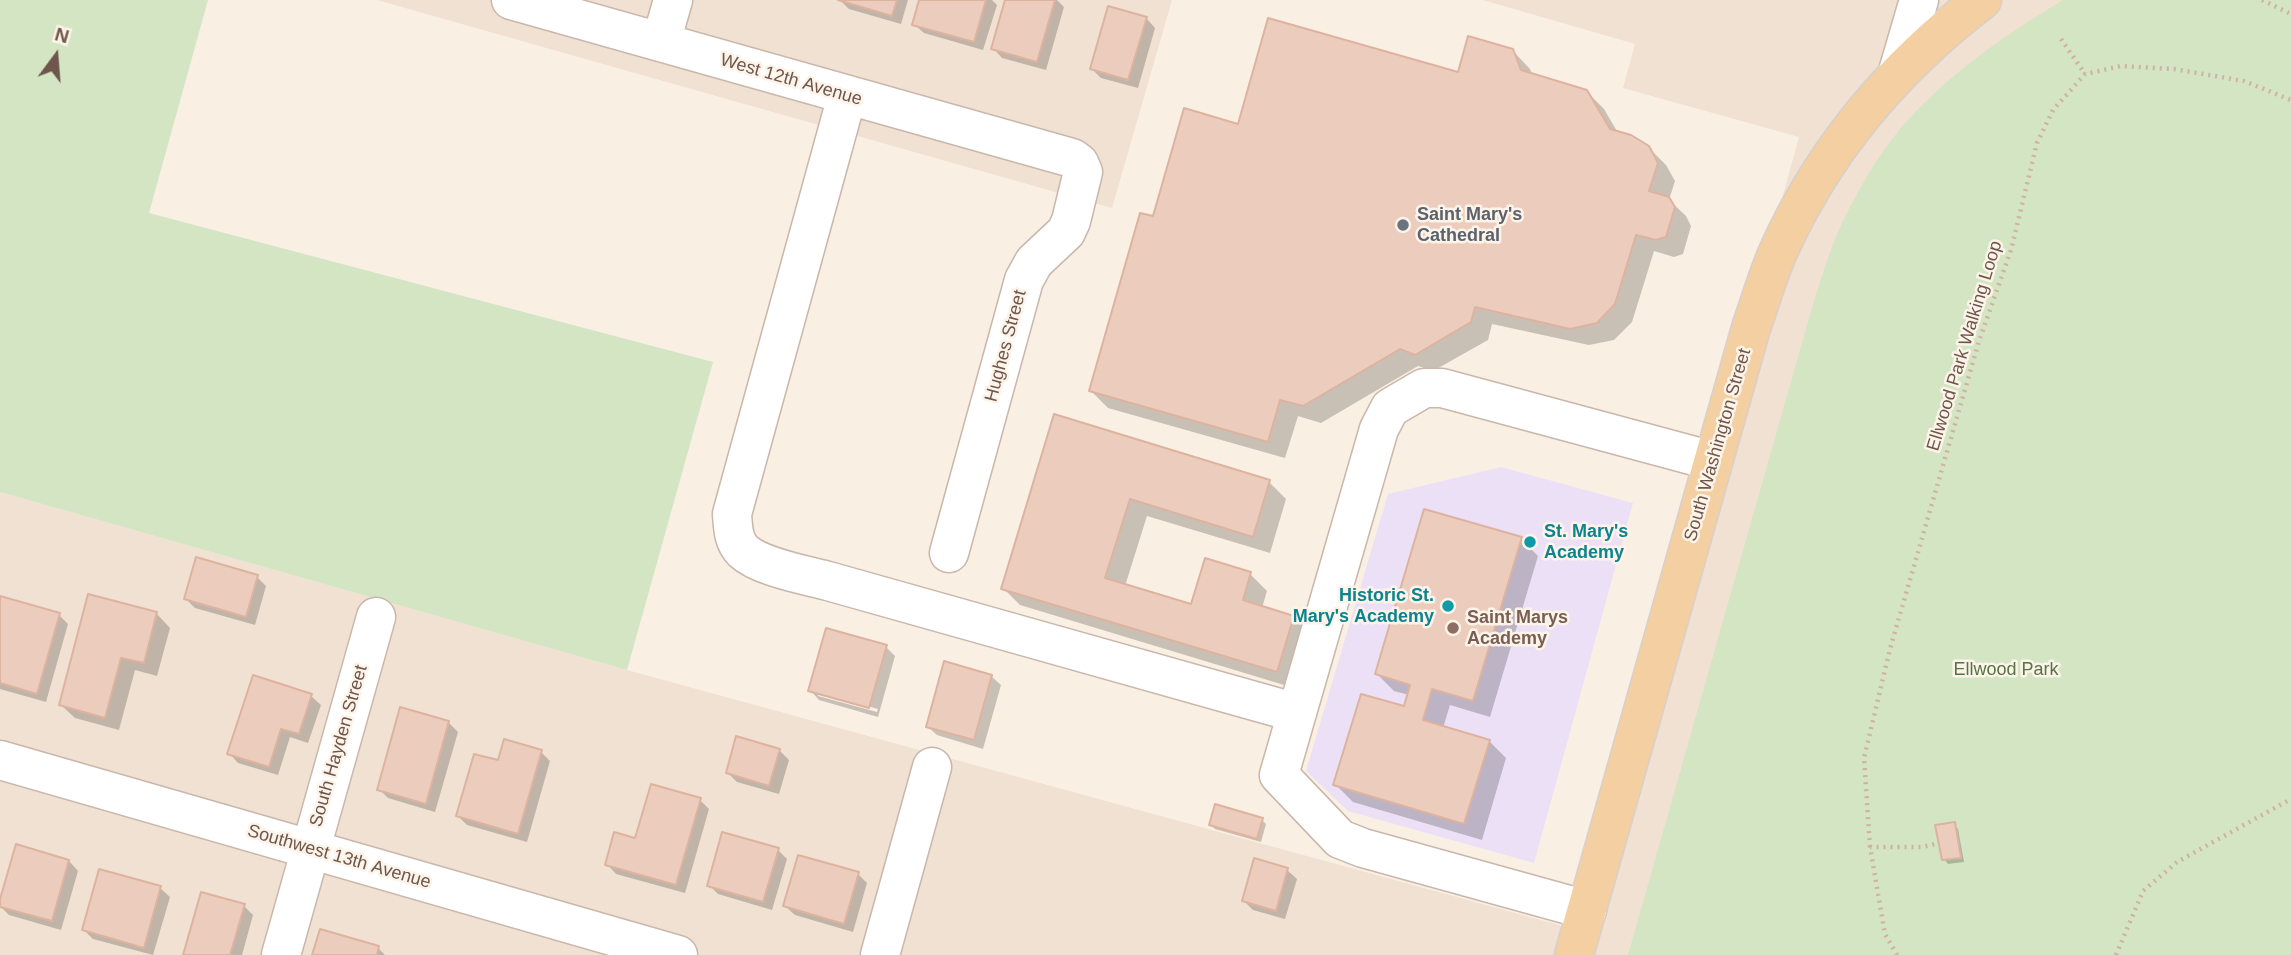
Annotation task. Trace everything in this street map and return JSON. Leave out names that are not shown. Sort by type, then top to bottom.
[{"type":"main road","name":"South Washington Street","points":[[1574,955],[1751,328],[1777,254],[1810,190],[1853,125],[1922,49],[1982,0]]},
{"type":"street","name":"West 12th Avenue","points":[[511,0],[1072,158]]},
{"type":"street","points":[[661,42],[673,0]]},
{"type":"street","points":[[1897,75],[1919,0]]},
{"type":"street","points":[[847,96],[732,514],[733,534],[743,551],[763,562],[802,574],[1297,713]]},
{"type":"street","name":"Hughes Street","points":[[949,553],[1024,280],[1034,262],[1066,232],[1071,221],[1083,172],[1079,163],[1072,158]]},
{"type":"street","points":[[1587,910],[1363,848],[1340,839],[1279,775],[1379,429],[1391,408],[1424,388],[1442,388],[1713,461]]},
{"type":"street","name":"South Hayden Street","points":[[281,955],[376,617]]},
{"type":"street","name":"Southwest 13th Avenue","points":[[0,760],[678,955]]},
{"type":"street","points":[[880,955],[932,766]]},
{"type":"path","points":[[2262,0],[2291,14]]},
{"type":"path","points":[[2061,39],[2085,74],[2121,66],[2174,69],[2244,81],[2291,100]]},
{"type":"path","name":"Ellwood Park Walking Loop","points":[[1897,955],[1885,934],[1870,847],[1864,758],[1890,649],[1979,341],[2011,250],[2037,143],[2053,110],[2085,74]]},
{"type":"path","points":[[2116,955],[2143,891],[2177,862],[2291,799]]},
{"type":"path","points":[[1870,847],[1922,847],[1939,843]]},
{"type":"shaded area","points":[[377,0],[1172,0],[1112,208]]},
{"type":"shaded area","points":[[1483,0],[2291,0],[2291,955],[0,955],[0,492],[627,670],[1581,931],[1799,137],[1623,88],[1635,44]]},
{"type":"shaded area","points":[[1501,467],[1633,503],[1534,863],[1348,811],[1306,771],[1388,494]]},
{"type":"green space","points":[[0,0],[208,0],[149,213],[713,362],[627,670],[0,492]]},
{"type":"green space","name":"Ellwood Park","points":[[2063,0],[2291,0],[2291,955],[1628,955],[1814,301],[1843,222],[1884,150],[1907,121],[1947,82],[1992,46]]},
{"type":"building","points":[[838,0],[897,0],[892,16]]},
{"type":"building","points":[[919,0],[986,0],[974,42],[912,25]]},
{"type":"building","points":[[1005,0],[1055,0],[1037,62],[991,49]]},
{"type":"building","points":[[1108,6],[1147,17],[1128,80],[1090,69]]},
{"type":"building","name":"Saint Mary's Cathedral","points":[[1268,18],[1458,72],[1468,36],[1513,49],[1521,70],[1587,90],[1610,129],[1631,135],[1649,146],[1658,163],[1649,191],[1669,197],[1675,207],[1666,237],[1656,240],[1636,235],[1615,304],[1597,323],[1570,329],[1475,307],[1471,322],[1415,355],[1400,349],[1303,406],[1280,400],[1268,442],[1089,391],[1140,213],[1153,216],[1184,108],[1238,124]]},
{"type":"building","points":[[1054,414],[1270,480],[1253,537],[1130,499],[1105,578],[1191,604],[1205,558],[1251,572],[1243,600],[1294,616],[1277,672],[1001,589]]},
{"type":"building","name":"Historic St. Mary's Academy","points":[[1424,509],[1522,537],[1473,701],[1432,689],[1423,720],[1490,740],[1464,824],[1333,785],[1361,694],[1404,706],[1410,685],[1375,674]]},
{"type":"building","points":[[196,557],[258,575],[246,617],[184,599]]},
{"type":"building","points":[[88,594],[157,612],[144,663],[121,658],[105,718],[59,705]]},
{"type":"building","points":[[0,596],[60,613],[37,694],[0,683]]},
{"type":"building","points":[[826,628],[887,645],[869,708],[808,691]]},
{"type":"building","points":[[944,661],[992,675],[974,740],[926,727]]},
{"type":"building","points":[[253,675],[312,694],[299,734],[281,729],[269,767],[227,754]]},
{"type":"building","points":[[400,707],[449,721],[426,804],[377,790]]},
{"type":"building","points":[[736,736],[780,749],[769,786],[726,773]]},
{"type":"building","points":[[504,739],[542,750],[518,834],[456,816],[474,754],[498,760]]},
{"type":"building","points":[[651,784],[701,798],[676,885],[605,865],[614,832],[635,838]]},
{"type":"building","points":[[1215,804],[1263,818],[1257,839],[1209,825]]},
{"type":"building","points":[[1955,822],[1961,858],[1942,860],[1935,825]]},
{"type":"building","points":[[722,832],[779,848],[763,902],[707,886]]},
{"type":"building","points":[[16,844],[69,860],[52,921],[0,907]]},
{"type":"building","points":[[798,855],[859,872],[844,924],[783,906]]},
{"type":"building","points":[[1254,858],[1288,868],[1276,911],[1242,901]]},
{"type":"building","points":[[99,869],[161,886],[144,948],[82,930]]},
{"type":"building","points":[[201,892],[245,904],[230,955],[183,955]]},
{"type":"building","points":[[320,929],[379,946],[377,955],[312,955]]},
{"type":"place","name":"Saint Mary's Cathedral","points":[[1403,225]]},
{"type":"place","name":"St. Mary's Academy","points":[[1530,542]]},
{"type":"place","name":"Historic St. Mary's Academy","points":[[1448,606]]},
{"type":"place","name":"Saint Marys Academy","points":[[1453,628]]}]
